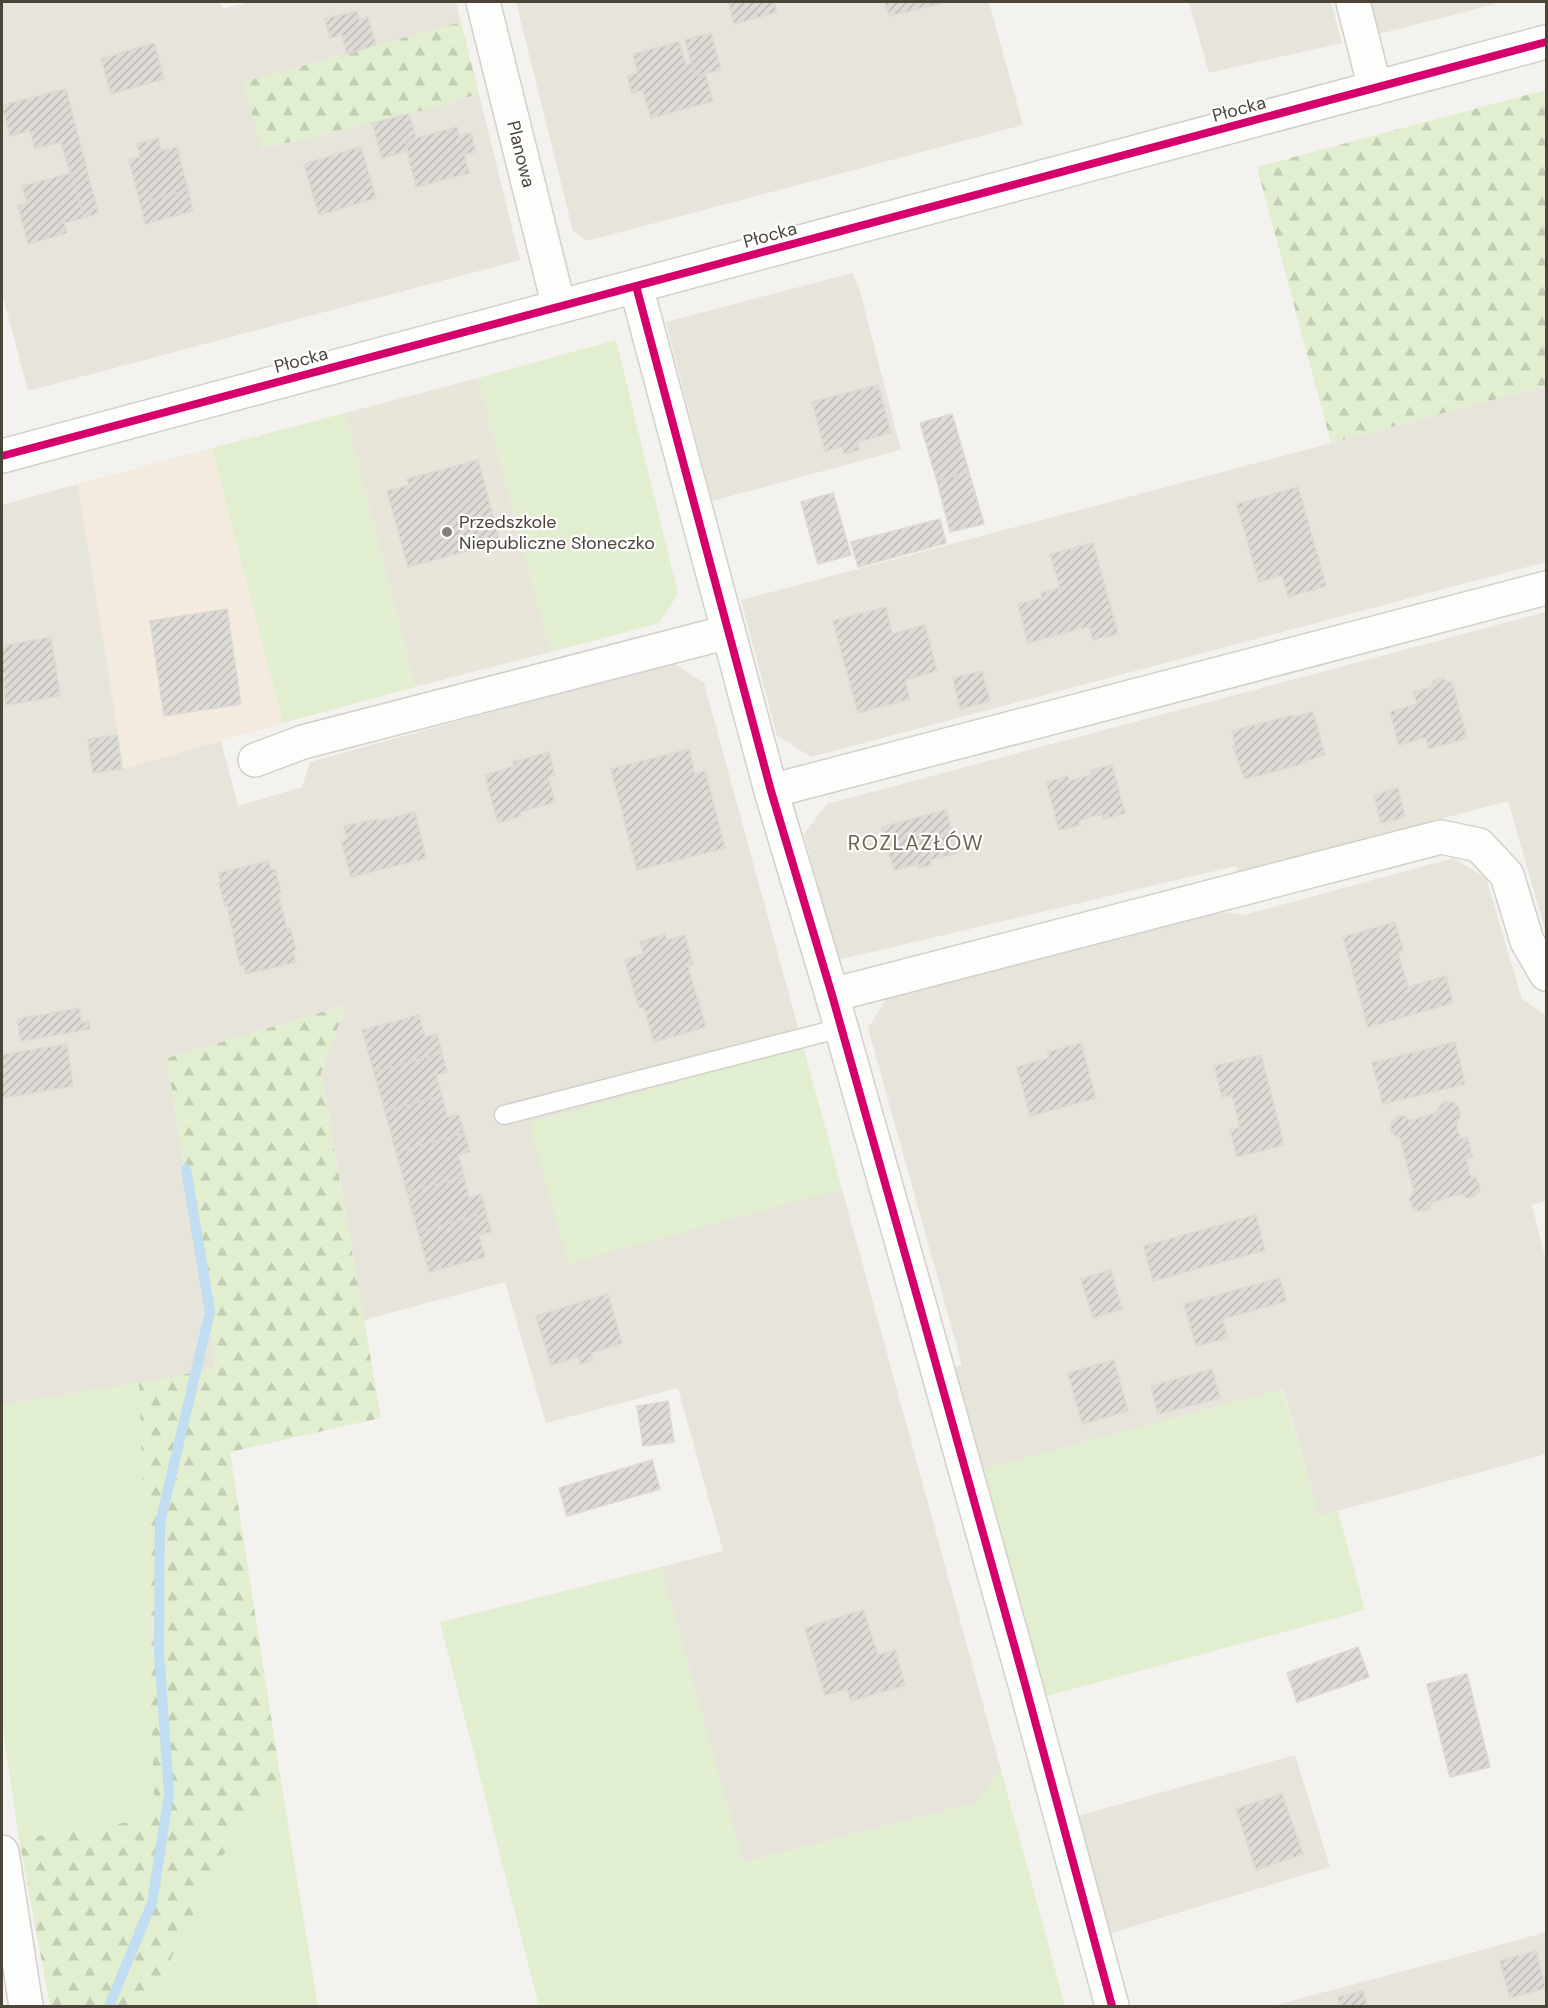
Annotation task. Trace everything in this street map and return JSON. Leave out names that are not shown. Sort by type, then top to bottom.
[{"type":"street","name":"Planowa","points":[[483,2],[558,307]]},
{"type":"street","points":[[1353,2],[1375,88]]},
{"type":"street","name":"Płocka","points":[[2,456],[1546,42]]},
{"type":"street","points":[[636,286],[771,792],[832,995],[1026,1684],[1112,2007]]},
{"type":"street","points":[[771,792],[1546,588]]},
{"type":"street","points":[[255,760],[303,742],[728,632]]},
{"type":"street","points":[[832,995],[1441,837],[1479,845],[1507,875],[1527,941],[1546,974]]},
{"type":"street","points":[[2,1852],[26,2007]]},
{"type":"lane","points":[[504,1114],[841,1028]]},
{"type":"shaded area","points":[[2,2],[221,2],[223,9],[249,2],[456,2],[461,22],[244,82],[262,149],[409,114],[479,94],[520,260],[28,391],[2,293]]},
{"type":"shaded area","points":[[516,2],[989,2],[1023,125],[587,241],[573,231]]},
{"type":"shaded area","points":[[1189,2],[1331,2],[1342,43],[1209,73]]},
{"type":"shaded area","points":[[1371,2],[1503,2],[1379,34]]},
{"type":"shaded area","points":[[852,273],[859,287],[901,450],[712,501],[666,322]]},
{"type":"shaded area","name":"Przedszkole Niepubliczne Słoneczko","points":[[478,378],[551,652],[415,687],[345,413]]},
{"type":"shaded area","points":[[1546,386],[1546,562],[811,757],[777,736],[741,600]]},
{"type":"shaded area","points":[[212,448],[283,723],[124,769],[78,484]]},
{"type":"shaded area","points":[[78,484],[124,768],[221,741],[238,806],[302,787],[310,762],[672,662],[704,683],[803,1046],[568,1263],[842,1189],[1001,1770],[978,1802],[743,1862],[661,1567],[723,1551],[678,1388],[546,1423],[505,1282],[364,1320],[321,1072],[346,1005],[167,1058],[216,1370],[2,1405],[2,505]]},
{"type":"shaded area","points":[[1546,612],[1546,933],[1508,801],[1238,873],[1236,866],[838,960],[804,834],[827,804]]},
{"type":"shaded area","points":[[1454,858],[1486,878],[1522,999],[1546,1015],[1546,1201],[1532,1205],[1546,1262],[1546,1454],[1319,1516],[1283,1389],[979,1470],[952,1368],[962,1365],[868,1028],[890,993],[1224,912],[1244,915]]},
{"type":"shaded area","points":[[1295,1755],[1330,1867],[1108,1934],[1074,1817]]},
{"type":"shaded area","points":[[1546,1932],[1546,2006],[1272,2006],[1475,1952]]},
{"type":"green space","points":[[461,22],[479,94],[409,114],[261,149],[244,82]]},
{"type":"green space","points":[[1546,90],[1546,386],[1331,443],[1257,167]]},
{"type":"green space","points":[[616,340],[678,594],[659,623],[551,652],[478,378]]},
{"type":"green space","points":[[345,413],[415,687],[283,723],[212,448]]},
{"type":"green space","points":[[346,1005],[321,1073],[381,1418],[230,1452],[284,1800],[249,1805],[147,2006],[50,2006],[19,1839],[155,1818],[139,1382],[216,1369],[167,1058]]},
{"type":"green space","points":[[803,1046],[842,1189],[568,1264],[529,1123]]},
{"type":"green space","points":[[139,1382],[155,1818],[19,1839],[2,1724],[2,1405]]},
{"type":"green space","points":[[1282,1389],[1319,1516],[1338,1511],[1365,1610],[1043,1697],[979,1470]]},
{"type":"green space","points":[[661,1567],[743,1862],[978,1802],[1001,1770],[1065,2006],[539,2006],[440,1622]]},
{"type":"green space","points":[[284,1800],[318,2006],[147,2006],[249,1805]]},
{"type":"building","points":[[774,2],[777,12],[734,24],[729,4]]},
{"type":"building","points":[[885,2],[942,2],[942,3],[889,16]]},
{"type":"building","points":[[357,11],[359,20],[368,17],[376,45],[347,54],[342,35],[330,38],[325,19]]},
{"type":"building","points":[[711,33],[721,70],[695,76],[685,40]]},
{"type":"building","points":[[679,42],[686,65],[692,63],[695,76],[705,73],[713,101],[651,118],[643,90],[632,93],[627,76],[638,73],[633,54]]},
{"type":"building","points":[[154,43],[164,79],[111,94],[101,59]]},
{"type":"building","points":[[66,89],[98,213],[84,218],[61,142],[35,148],[30,131],[10,136],[2,107],[2,105]]},
{"type":"building","points":[[409,114],[416,138],[405,141],[407,151],[382,158],[372,123]]},
{"type":"building","points":[[457,127],[459,136],[471,133],[476,152],[464,154],[469,173],[416,187],[405,141]]},
{"type":"building","points":[[158,138],[161,151],[177,147],[188,190],[140,203],[129,160],[140,157],[137,144]]},
{"type":"building","points":[[361,147],[376,198],[319,215],[304,164]]},
{"type":"building","points":[[72,173],[84,218],[64,223],[67,233],[28,244],[18,205],[27,203],[22,186]]},
{"type":"building","points":[[188,190],[193,211],[145,224],[140,203]]},
{"type":"building","points":[[878,385],[891,433],[857,442],[859,450],[844,454],[842,447],[825,451],[812,402]]},
{"type":"building","points":[[952,414],[969,472],[937,481],[920,423]]},
{"type":"building","points":[[478,460],[500,542],[408,567],[387,491],[409,485],[407,479]]},
{"type":"building","points":[[969,472],[984,524],[950,532],[937,481]]},
{"type":"building","points":[[1298,487],[1326,586],[1288,597],[1282,575],[1259,582],[1237,504]]},
{"type":"building","points":[[833,493],[851,555],[818,564],[801,502]]},
{"type":"building","points":[[940,519],[946,543],[858,567],[851,542]]},
{"type":"building","points":[[1093,543],[1118,634],[1093,640],[1089,626],[1028,643],[1018,604],[1042,598],[1041,593],[1060,588],[1050,554]]},
{"type":"building","points":[[886,607],[892,634],[925,625],[937,671],[905,680],[910,699],[858,713],[833,621]]},
{"type":"building","points":[[227,609],[241,704],[164,716],[150,621]]},
{"type":"building","points":[[51,637],[60,696],[6,705],[2,674],[2,646]]},
{"type":"building","points":[[982,671],[990,701],[960,709],[953,678]]},
{"type":"building","points":[[1443,678],[1448,683],[1452,682],[1467,738],[1429,749],[1426,737],[1399,745],[1390,712],[1417,704],[1413,692],[1431,687],[1433,681]]},
{"type":"building","points":[[1313,712],[1325,755],[1306,761],[1306,763],[1245,779],[1233,747],[1235,746],[1232,731]]},
{"type":"building","points":[[117,735],[122,769],[93,773],[88,739]]},
{"type":"building","points":[[689,749],[695,774],[705,771],[725,848],[637,870],[611,769]]},
{"type":"building","points":[[549,752],[555,776],[548,777],[555,802],[520,812],[521,816],[498,823],[485,775],[514,766],[513,762]]},
{"type":"building","points":[[1112,765],[1125,813],[1104,819],[1102,814],[1079,820],[1080,825],[1059,830],[1046,782],[1068,776],[1069,781],[1092,775],[1091,770]]},
{"type":"building","points":[[1398,788],[1405,817],[1381,823],[1374,795]]},
{"type":"building","points":[[946,810],[957,853],[930,860],[932,865],[918,868],[918,864],[894,870],[882,827]]},
{"type":"building","points":[[415,812],[426,858],[351,877],[341,840],[347,839],[344,826],[377,819],[377,822]]},
{"type":"building","points":[[268,861],[271,870],[275,869],[281,893],[278,894],[287,929],[290,928],[296,950],[293,951],[296,962],[246,974],[244,965],[240,966],[227,905],[225,906],[219,883],[221,882],[219,873]]},
{"type":"building","points":[[1395,922],[1403,950],[1398,952],[1408,987],[1446,976],[1453,1003],[1368,1027],[1343,937]]},
{"type":"building","points":[[665,934],[667,940],[685,935],[693,965],[688,966],[706,1027],[654,1042],[644,1007],[639,1008],[625,960],[644,954],[640,942]]},
{"type":"building","points":[[79,1008],[82,1023],[89,1021],[90,1029],[21,1041],[17,1019]]},
{"type":"building","points":[[419,1015],[425,1037],[437,1034],[442,1053],[374,1072],[362,1030]]},
{"type":"building","points":[[1455,1042],[1465,1084],[1383,1104],[1372,1063]]},
{"type":"building","points":[[1081,1043],[1096,1098],[1030,1116],[1017,1067],[1049,1058],[1047,1052]]},
{"type":"building","points":[[67,1044],[73,1086],[2,1098],[2,1055]]},
{"type":"building","points":[[442,1053],[447,1072],[436,1075],[442,1096],[385,1111],[374,1072]]},
{"type":"building","points":[[1261,1055],[1284,1145],[1237,1157],[1230,1130],[1240,1128],[1232,1095],[1222,1097],[1214,1066]]},
{"type":"building","points":[[442,1096],[447,1117],[459,1115],[464,1133],[396,1152],[385,1111]]},
{"type":"building","points":[[1445,1102],[1453,1102],[1459,1108],[1460,1117],[1456,1123],[1460,1139],[1467,1137],[1473,1157],[1466,1159],[1470,1175],[1477,1179],[1480,1189],[1474,1197],[1467,1198],[1460,1194],[1432,1202],[1426,1211],[1414,1210],[1409,1200],[1414,1191],[1400,1138],[1391,1133],[1391,1123],[1398,1116],[1405,1116],[1410,1121],[1438,1112],[1439,1107]]},
{"type":"building","points":[[464,1133],[470,1152],[458,1155],[464,1177],[407,1192],[396,1152]]},
{"type":"building","points":[[464,1177],[469,1198],[481,1194],[486,1213],[418,1232],[407,1192]]},
{"type":"building","points":[[486,1213],[491,1232],[479,1235],[485,1257],[429,1272],[418,1232]]},
{"type":"building","points":[[1256,1215],[1265,1250],[1153,1281],[1144,1246]]},
{"type":"building","points":[[1111,1270],[1122,1309],[1093,1318],[1081,1279]]},
{"type":"building","points":[[1280,1278],[1286,1301],[1222,1319],[1228,1338],[1196,1346],[1184,1304]]},
{"type":"building","points":[[608,1294],[622,1343],[591,1353],[593,1360],[580,1364],[578,1357],[551,1365],[536,1316]]},
{"type":"building","points":[[1114,1360],[1128,1411],[1082,1424],[1068,1373]]},
{"type":"building","points":[[1212,1369],[1220,1398],[1158,1414],[1151,1386]]},
{"type":"building","points":[[668,1401],[674,1442],[643,1446],[637,1406]]},
{"type":"building","points":[[652,1460],[660,1489],[567,1516],[559,1488]]},
{"type":"building","points":[[863,1610],[878,1655],[895,1650],[905,1685],[851,1701],[847,1689],[825,1695],[805,1628]]},
{"type":"building","points":[[1358,1647],[1369,1677],[1297,1702],[1287,1673]]},
{"type":"building","points":[[1467,1674],[1490,1767],[1450,1777],[1427,1684]]},
{"type":"building","points":[[1282,1794],[1303,1854],[1256,1870],[1236,1809]]},
{"type":"building","points":[[1536,1951],[1546,1988],[1510,1998],[1500,1961]]},
{"type":"building","points":[[1363,1991],[1367,2006],[1340,2006],[1338,1997]]},
{"type":"waterway","points":[[109,2006],[152,1903],[169,1794],[159,1651],[160,1523],[210,1312],[186,1169]]},
{"type":"cycle path","points":[[2,456],[1546,42]]},
{"type":"cycle path","points":[[636,286],[771,791],[832,995],[920,1307],[1112,2006]]},
{"type":"place","name":"Przedszkole Niepubliczne Słoneczko","points":[[447,532]]},
{"type":"district","name":"ROZLAZŁÓW","points":[[916,843]]}]
